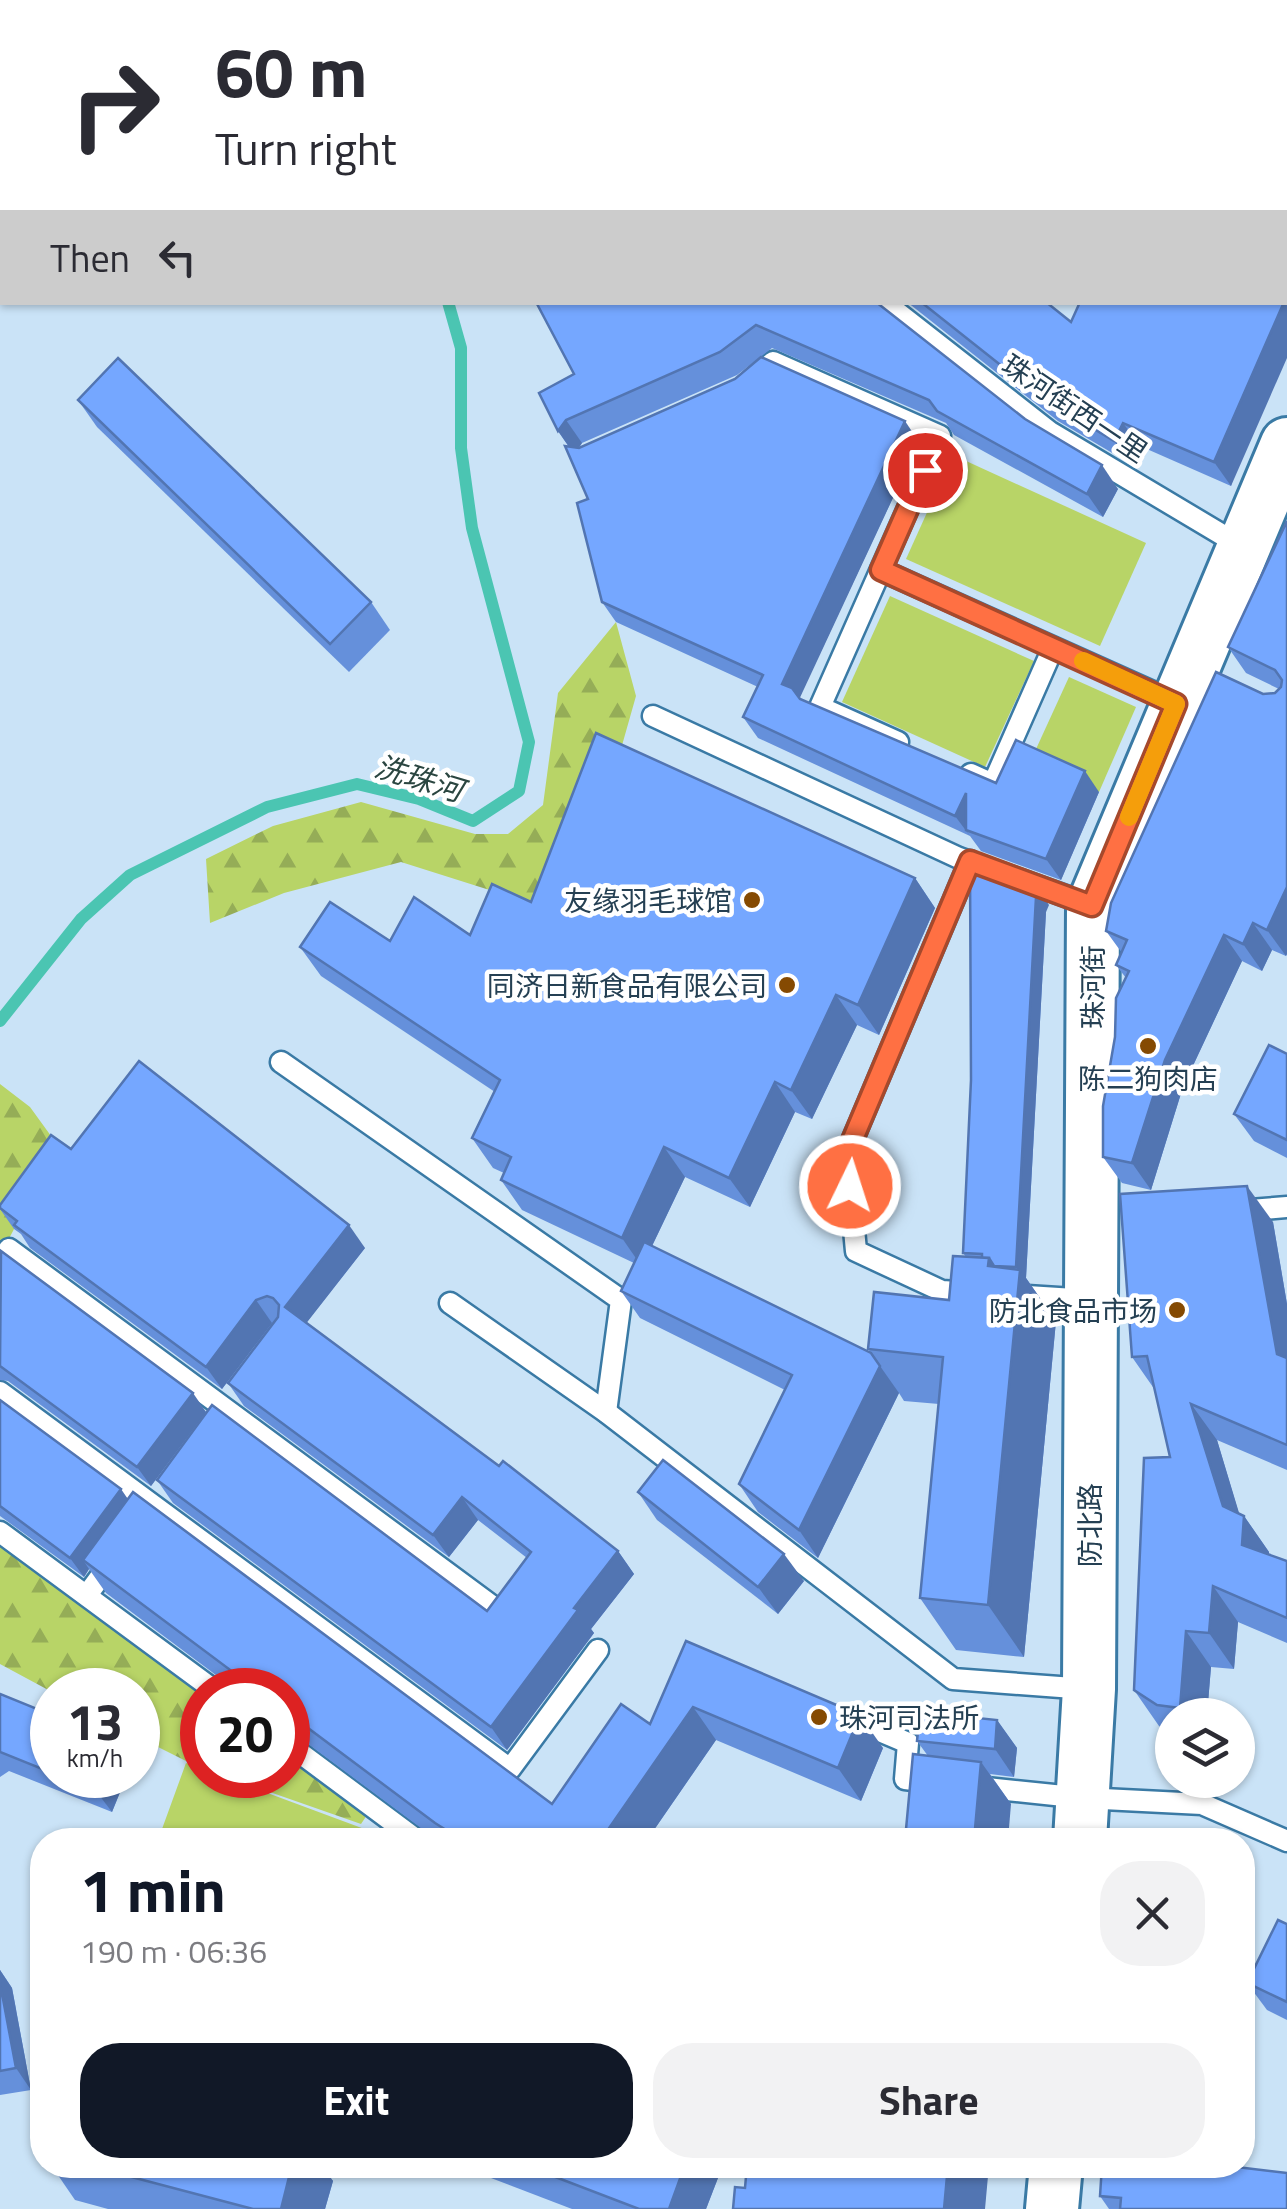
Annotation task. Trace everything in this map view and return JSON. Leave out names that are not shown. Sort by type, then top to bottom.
[{"type":"street","name":"珠河街","points":[[1100,1210],[1092,906],[1193,679],[1287,444]]},
{"type":"street","name":"防北路","points":[[1082,1819],[1089,1689],[1090,1300],[1100,1210]]},
{"type":"street","points":[[1052,2209],[1055,2178]]},
{"type":"lane","name":"珠河街西一里","points":[[888,305],[1050,432],[1243,547]]},
{"type":"lane","points":[[744,387],[773,362],[940,436],[820,707],[924,753]]},
{"type":"lane","points":[[881,570],[1054,648],[1193,679]]},
{"type":"lane","points":[[958,768],[993,784],[1054,648]]},
{"type":"lane","points":[[653,716],[970,861],[1092,906]]},
{"type":"lane","points":[[970,861],[847,1153],[856,1251],[942,1290],[1090,1300]]},
{"type":"lane","points":[[281,1062],[621,1300],[606,1412]]},
{"type":"lane","points":[[1207,1213],[1287,1207]]},
{"type":"lane","points":[[9,1249],[503,1614]]},
{"type":"lane","points":[[450,1303],[606,1412],[953,1679],[1089,1689]]},
{"type":"lane","points":[[0,1392],[510,1769],[598,1650]]},
{"type":"lane","points":[[0,1532],[184,1668]]},
{"type":"lane","points":[[87,1596],[120,1550]]},
{"type":"lane","points":[[824,1708],[908,1743],[906,1779],[1082,1819],[1202,1804],[1287,1841]]},
{"type":"lane","points":[[310,1760],[401,1828]]},
{"type":"green space","points":[[953,455],[1146,543],[1100,646],[906,559]]},
{"type":"green space","points":[[890,596],[1034,661],[985,767],[842,702]]},
{"type":"green space","points":[[616,622],[636,696],[617,763],[562,913],[401,862],[284,893],[210,923],[206,859],[273,826],[361,802],[475,834],[508,834],[543,805],[558,693]]},
{"type":"green space","points":[[1069,677],[1136,707],[1099,792],[1031,760]]},
{"type":"green space","points":[[0,1084],[30,1107],[67,1158],[14,1229],[0,1256]]},
{"type":"green space","points":[[0,1541],[180,1676],[180,1758],[160,1748],[160,1668],[30,1668],[30,1680],[0,1664]]},
{"type":"green space","points":[[310,1772],[367,1815],[361,1824],[287,1798],[310,1798]]},
{"type":"green space","points":[[180,1780],[180,1798],[281,1798],[362,1828],[162,1828]]},
{"type":"building","points":[[538,305],[880,305],[1025,419],[1102,465],[1087,494],[937,411],[929,400],[756,325],[720,352],[566,420],[558,431],[539,393],[574,374]]},
{"type":"building","points":[[925,305],[1050,305],[1071,322],[1079,305],[1283,305],[1214,462],[1123,423],[1114,441],[1041,397]]},
{"type":"building","points":[[761,357],[905,421],[782,684],[792,688],[800,699],[996,783],[1016,740],[1085,771],[1046,859],[966,830],[966,793],[955,816],[743,717],[763,675],[602,602],[577,503],[588,499],[565,446],[579,448],[735,379]]},
{"type":"building","points":[[118,358],[371,602],[330,644],[78,400]]},
{"type":"building","points":[[1287,521],[1287,887],[1267,930],[1253,923],[1243,944],[1224,935],[1165,1060],[1132,1163],[1103,1157],[1103,1106],[1115,1037],[1116,998],[1129,971],[1116,965],[1127,940],[1106,931],[1111,903],[1216,672],[1263,694],[1275,693],[1281,687],[1282,680],[1275,670],[1228,647]]},
{"type":"building","points":[[596,733],[915,878],[858,1005],[836,995],[791,1090],[775,1082],[729,1178],[664,1147],[622,1238],[501,1180],[511,1157],[472,1138],[500,1080],[300,947],[330,902],[390,941],[414,897],[470,935],[492,884],[531,902]]},
{"type":"building","points":[[970,865],[1039,890],[1016,1267],[994,1266],[982,1254],[963,1253],[971,1080]]},
{"type":"building","points":[[1269,1045],[1287,1054],[1287,1140],[1234,1114]]},
{"type":"building","points":[[139,1061],[349,1225],[285,1307],[499,1466],[503,1461],[618,1551],[491,1727],[157,1480],[212,1405],[487,1611],[531,1552],[462,1497],[433,1535],[228,1383],[278,1317],[279,1305],[273,1298],[256,1300],[206,1367],[14,1225],[17,1221],[0,1208],[51,1135],[71,1149]]},
{"type":"building","points":[[1247,1186],[1277,1354],[1287,1358],[1287,1445],[1191,1404],[1223,1506],[1244,1516],[1242,1545],[1287,1561],[1287,1618],[1213,1586],[1209,1633],[1186,1631],[1181,1698],[1155,1698],[1155,1704],[1134,1690],[1144,1458],[1170,1457],[1147,1356],[1132,1357],[1120,1194]]},
{"type":"building","points":[[644,1242],[871,1353],[880,1366],[799,1530],[739,1484],[792,1375],[621,1291]]},
{"type":"building","points":[[1,1251],[193,1393],[137,1467],[0,1366]]},
{"type":"building","points":[[953,1256],[989,1258],[988,1266],[1020,1270],[988,1605],[920,1598],[943,1357],[868,1349],[874,1292],[949,1300]]},
{"type":"building","points":[[0,1400],[121,1489],[70,1558],[0,1506]]},
{"type":"building","points":[[663,1460],[784,1554],[758,1587],[638,1492]]},
{"type":"building","points":[[133,1492],[552,1804],[621,1704],[650,1724],[686,1641],[860,1715],[838,1768],[693,1707],[609,1828],[443,1828],[310,1729],[310,1668],[228,1668],[83,1560]]},
{"type":"building","points":[[0,1694],[30,1706],[30,1764],[0,1752]]},
{"type":"building","points":[[920,1712],[997,1720],[995,1749],[917,1741]]},
{"type":"building","points":[[913,1754],[981,1762],[975,1828],[906,1828]]},
{"type":"building","points":[[1278,1920],[1287,1924],[1287,2002],[1255,1987],[1255,1967]]},
{"type":"building","points":[[0,1983],[16,2068],[0,2071]]},
{"type":"building","points":[[1255,2169],[1287,2173],[1287,2209],[1120,2209],[1121,2198],[1100,2196],[1101,2178],[1255,2178]]},
{"type":"building","points":[[135,2178],[289,2178],[281,2209],[253,2209]]},
{"type":"building","points":[[558,2178],[680,2178],[669,2209],[639,2209]]},
{"type":"building","points":[[746,2178],[947,2178],[944,2209],[733,2209],[735,2187],[745,2188]]},
{"type":"waterway","name":"洗珠河","points":[[0,1021],[81,919],[130,875],[267,807],[357,784],[419,799],[473,821],[519,791],[529,742],[472,528],[461,448],[461,348],[449,305]]},
{"type":"slow traffic","points":[[1083,661],[1176,704],[1129,817]]},
{"type":"place","name":"友缘羽毛球馆","points":[[752,900]]},
{"type":"place","name":"同济日新食品有限公司","points":[[787,985]]},
{"type":"place","name":"陈二狗肉店","points":[[1148,1046]]},
{"type":"place","name":"防北食品市场","points":[[1177,1310]]},
{"type":"place","name":"珠河司法所","points":[[819,1717]]},
{"type":"route","points":[[850,1186],[847,1153],[970,861],[1092,906],[1176,704],[881,570],[925,470]]}]
